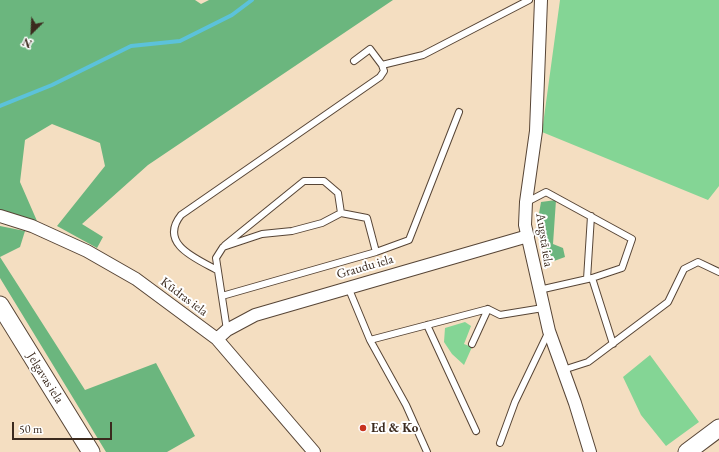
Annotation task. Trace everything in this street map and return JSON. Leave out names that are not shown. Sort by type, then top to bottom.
[{"type":"street","name":"Augstā iela","points":[[541,0],[536,131],[526,202],[525,225],[549,331],[575,403],[590,452]]},
{"type":"street","name":"Kūdras iela","points":[[0,216],[32,226],[87,251],[136,279],[217,339],[314,452]]},
{"type":"street","name":"Graudu iela","points":[[217,339],[227,330],[255,315],[528,236]]},
{"type":"street","name":"Jelgavas iela","points":[[0,305],[91,452]]},
{"type":"street","points":[[687,452],[719,428]]},
{"type":"lane","points":[[382,65],[422,55],[529,0]]},
{"type":"lane","points":[[217,270],[186,254],[178,244],[174,232],[176,222],[181,215],[380,77],[384,71],[382,65],[370,49],[354,61]]},
{"type":"lane","points":[[222,296],[376,252],[409,240],[459,112]]},
{"type":"lane","points":[[227,330],[216,258],[223,247],[304,181],[324,181],[338,193],[341,213]]},
{"type":"lane","points":[[526,202],[546,192],[632,239],[622,268],[589,278],[539,290]]},
{"type":"lane","points":[[223,247],[262,234],[292,231],[322,223],[341,213],[367,218],[376,252]]},
{"type":"lane","points":[[591,216],[589,278],[613,344]]},
{"type":"lane","points":[[563,370],[588,362],[668,302],[684,269],[698,262],[719,272]]},
{"type":"lane","points":[[348,287],[370,340],[406,406],[427,452]]},
{"type":"lane","points":[[370,340],[488,309],[500,315],[543,308]]},
{"type":"lane","points":[[472,344],[488,309]]},
{"type":"lane","points":[[427,325],[476,431]]},
{"type":"lane","points":[[500,443],[515,402],[549,331]]},
{"type":"green space","points":[[0,0],[195,0],[201,4],[209,0],[393,0],[148,165],[82,224],[103,237],[97,248],[57,226],[105,166],[100,143],[52,124],[25,140],[20,182],[37,221],[0,211]]},
{"type":"green space","points":[[560,0],[719,0],[719,186],[708,200],[542,132]]},
{"type":"green space","points":[[556,200],[553,244],[563,248],[565,257],[554,261],[536,231],[541,202]]},
{"type":"green space","points":[[0,226],[25,231],[20,247],[0,257]]},
{"type":"green space","points":[[0,257],[85,390],[156,363],[195,436],[167,452],[106,452],[0,278]]},
{"type":"green space","points":[[465,322],[471,326],[464,344],[472,347],[464,365],[452,354],[444,342],[445,328]]},
{"type":"green space","points":[[650,355],[699,422],[666,446],[641,415],[623,377]]},
{"type":"waterway","points":[[0,106],[52,85],[131,46],[180,41],[232,15],[252,0]]},
{"type":"place","name":"Ed & Ko","points":[[363,428]]}]
